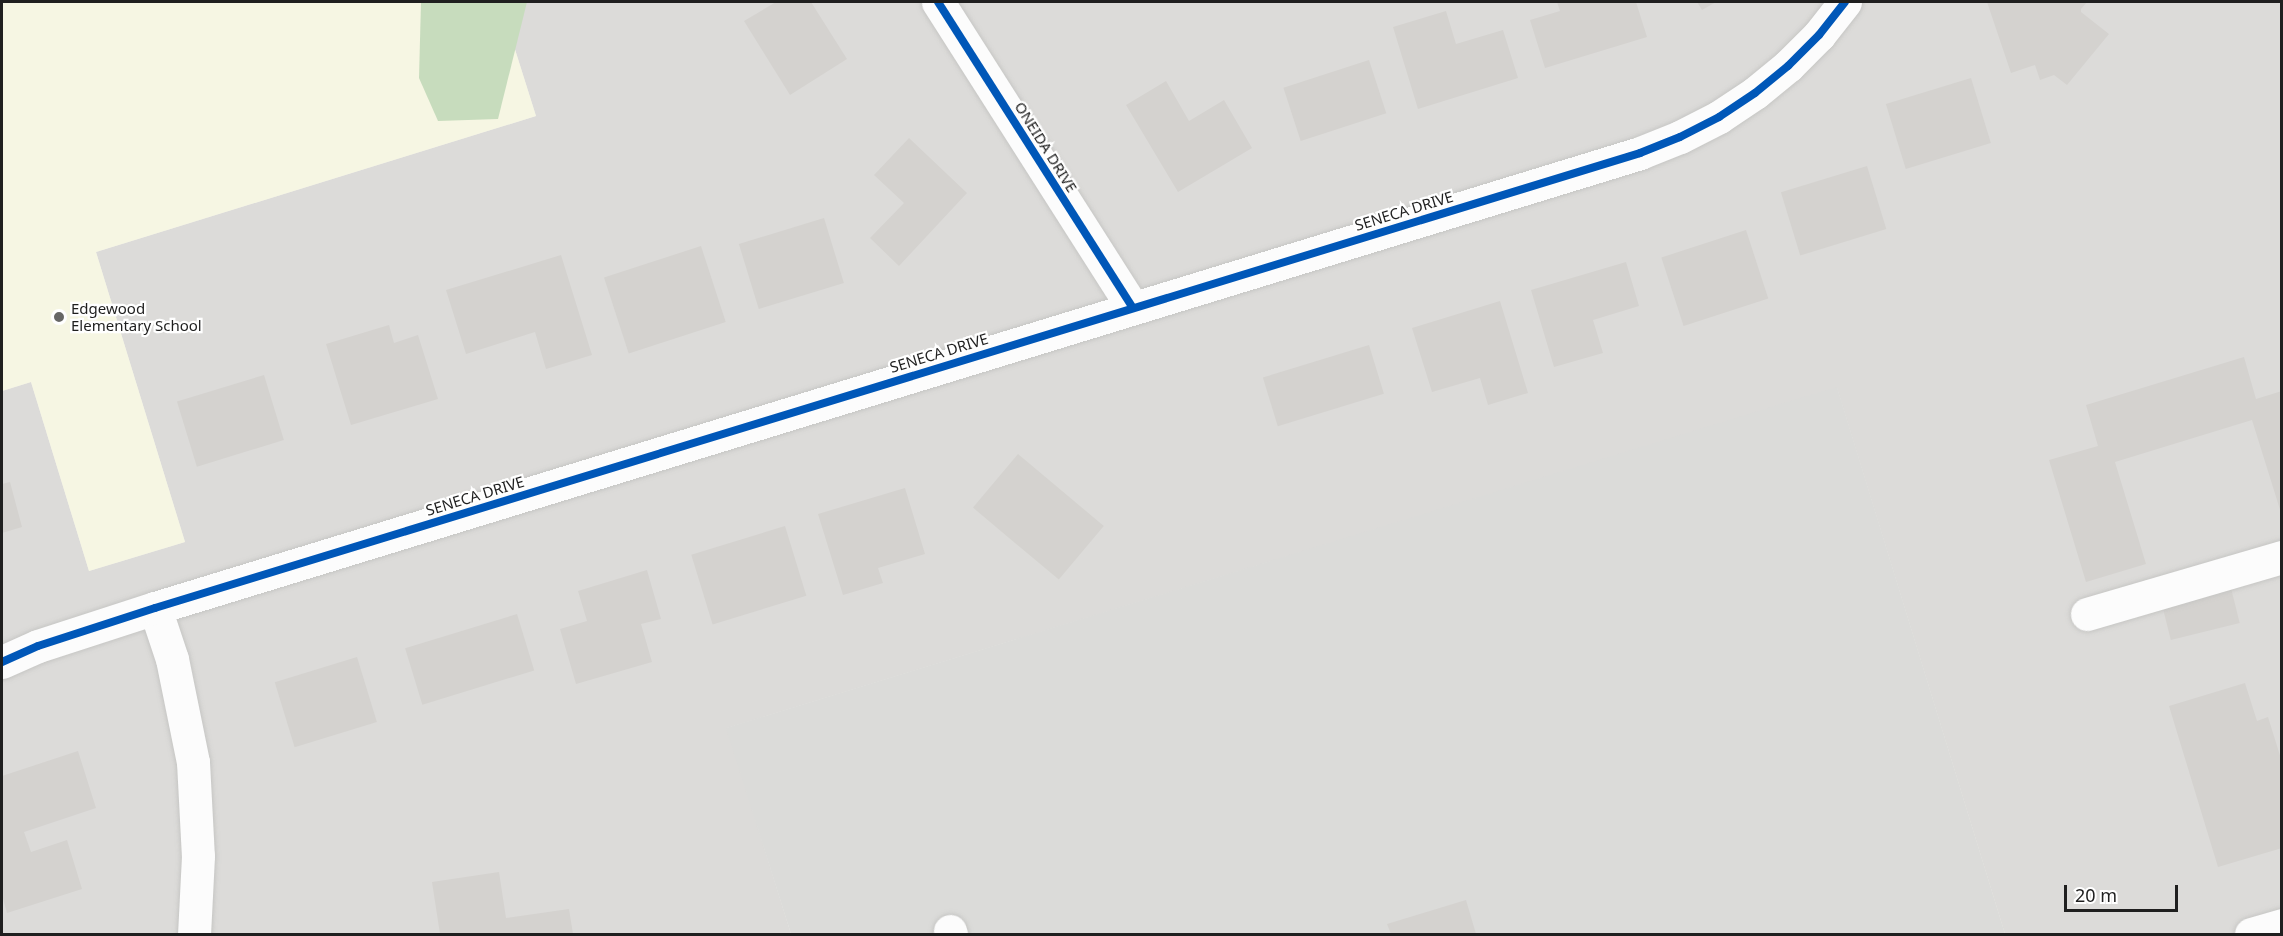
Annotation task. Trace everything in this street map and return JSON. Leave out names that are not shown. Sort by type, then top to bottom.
[{"type":"street","name":"ONEIDA DRIVE","points":[[938,2],[1132,307]]},
{"type":"street","name":"SENECA DRIVE","points":[[2,662],[38,646],[155,608],[1640,153],[1680,137],[1719,117],[1755,93],[1811,42],[1845,2]]},
{"type":"street","points":[[2087,614],[2282,556]]},
{"type":"street","points":[[155,608],[172,659],[193,762],[198,856],[194,934]]},
{"type":"street","points":[[2251,934],[2282,925]]},
{"type":"shaded area","name":"Edgewood Elementary School","points":[[2,2],[500,2],[536,116],[96,252],[185,542],[89,571],[31,382],[2,391]]},
{"type":"shaded area","points":[[500,2],[2281,2],[2281,934],[2005,934],[1837,388],[727,728],[791,934],[2,934],[2,391],[31,382],[89,571],[185,542],[96,252],[536,116]]},
{"type":"shaded area","points":[[1837,387],[2005,934],[791,934],[726,728]]},
{"type":"green space","points":[[421,2],[527,2],[498,119],[438,121],[419,78]]},
{"type":"building","points":[[776,2],[811,2],[847,59],[790,95],[744,21]]},
{"type":"building","points":[[1557,2],[1636,2],[1647,37],[1545,68],[1530,20],[1560,11]]},
{"type":"building","points":[[1697,2],[1716,2],[1702,10]]},
{"type":"building","points":[[1987,2],[2087,2],[2081,12],[2109,34],[2067,85],[2054,75],[2040,80],[2035,65],[2011,73]]},
{"type":"building","points":[[1446,11],[1456,44],[1503,30],[1518,78],[1418,109],[1393,27]]},
{"type":"building","points":[[1369,60],[1386,113],[1301,141],[1283,88]]},
{"type":"building","points":[[1971,78],[1991,143],[1906,169],[1886,104]]},
{"type":"building","points":[[1166,81],[1189,121],[1224,100],[1252,148],[1178,192],[1126,105]]},
{"type":"building","points":[[909,138],[967,193],[899,266],[870,238],[904,203],[874,175]]},
{"type":"building","points":[[1867,166],[1886,229],[1800,255],[1781,192]]},
{"type":"building","points":[[824,218],[844,283],[759,309],[739,244]]},
{"type":"building","points":[[1746,230],[1768,298],[1684,326],[1661,258]]},
{"type":"building","points":[[701,246],[726,322],[629,354],[604,278]]},
{"type":"building","points":[[561,255],[592,355],[546,369],[535,332],[466,354],[446,290]]},
{"type":"building","points":[[1626,262],[1639,306],[1593,320],[1603,353],[1554,367],[1531,290]]},
{"type":"building","points":[[1500,301],[1528,393],[1488,405],[1480,378],[1432,392],[1412,328]]},
{"type":"building","points":[[389,325],[394,343],[418,335],[438,399],[351,425],[326,344]]},
{"type":"building","points":[[1369,345],[1384,394],[1278,426],[1263,377]]},
{"type":"building","points":[[2244,357],[2256,399],[2282,391],[2282,516],[2252,420],[2115,462],[2146,564],[2086,582],[2049,460],[2098,446],[2086,405]]},
{"type":"building","points":[[264,375],[284,440],[197,467],[177,402]]},
{"type":"building","points":[[1018,454],[1104,526],[1059,580],[973,508]]},
{"type":"building","points":[[10,482],[22,527],[2,533],[2,484]]},
{"type":"building","points":[[905,488],[925,554],[878,568],[883,583],[843,595],[818,514]]},
{"type":"building","points":[[785,526],[806,596],[713,624],[691,555]]},
{"type":"building","points":[[647,570],[661,619],[641,624],[652,662],[576,684],[560,629],[587,621],[578,591]]},
{"type":"building","points":[[2231,588],[2240,623],[2171,640],[2162,605]]},
{"type":"building","points":[[517,614],[534,670],[422,705],[405,648]]},
{"type":"building","points":[[357,657],[377,722],[295,747],[275,682]]},
{"type":"building","points":[[2245,683],[2257,721],[2268,717],[2282,762],[2282,848],[2218,867],[2169,706]]},
{"type":"building","points":[[78,751],[96,808],[24,832],[31,852],[67,840],[82,889],[7,913],[2,895],[2,776]]},
{"type":"building","points":[[499,872],[506,918],[569,909],[573,934],[440,934],[432,882]]},
{"type":"building","points":[[1466,900],[1476,934],[1391,934],[1387,924]]},
{"type":"cycle path","points":[[938,2],[1132,307]]},
{"type":"cycle path","points":[[2,662],[38,646],[155,608],[1640,153],[1680,137],[1719,117],[1755,93],[1788,66],[1819,35],[1845,2]]},
{"type":"place","name":"Edgewood Elementary School","points":[[59,317]]}]
